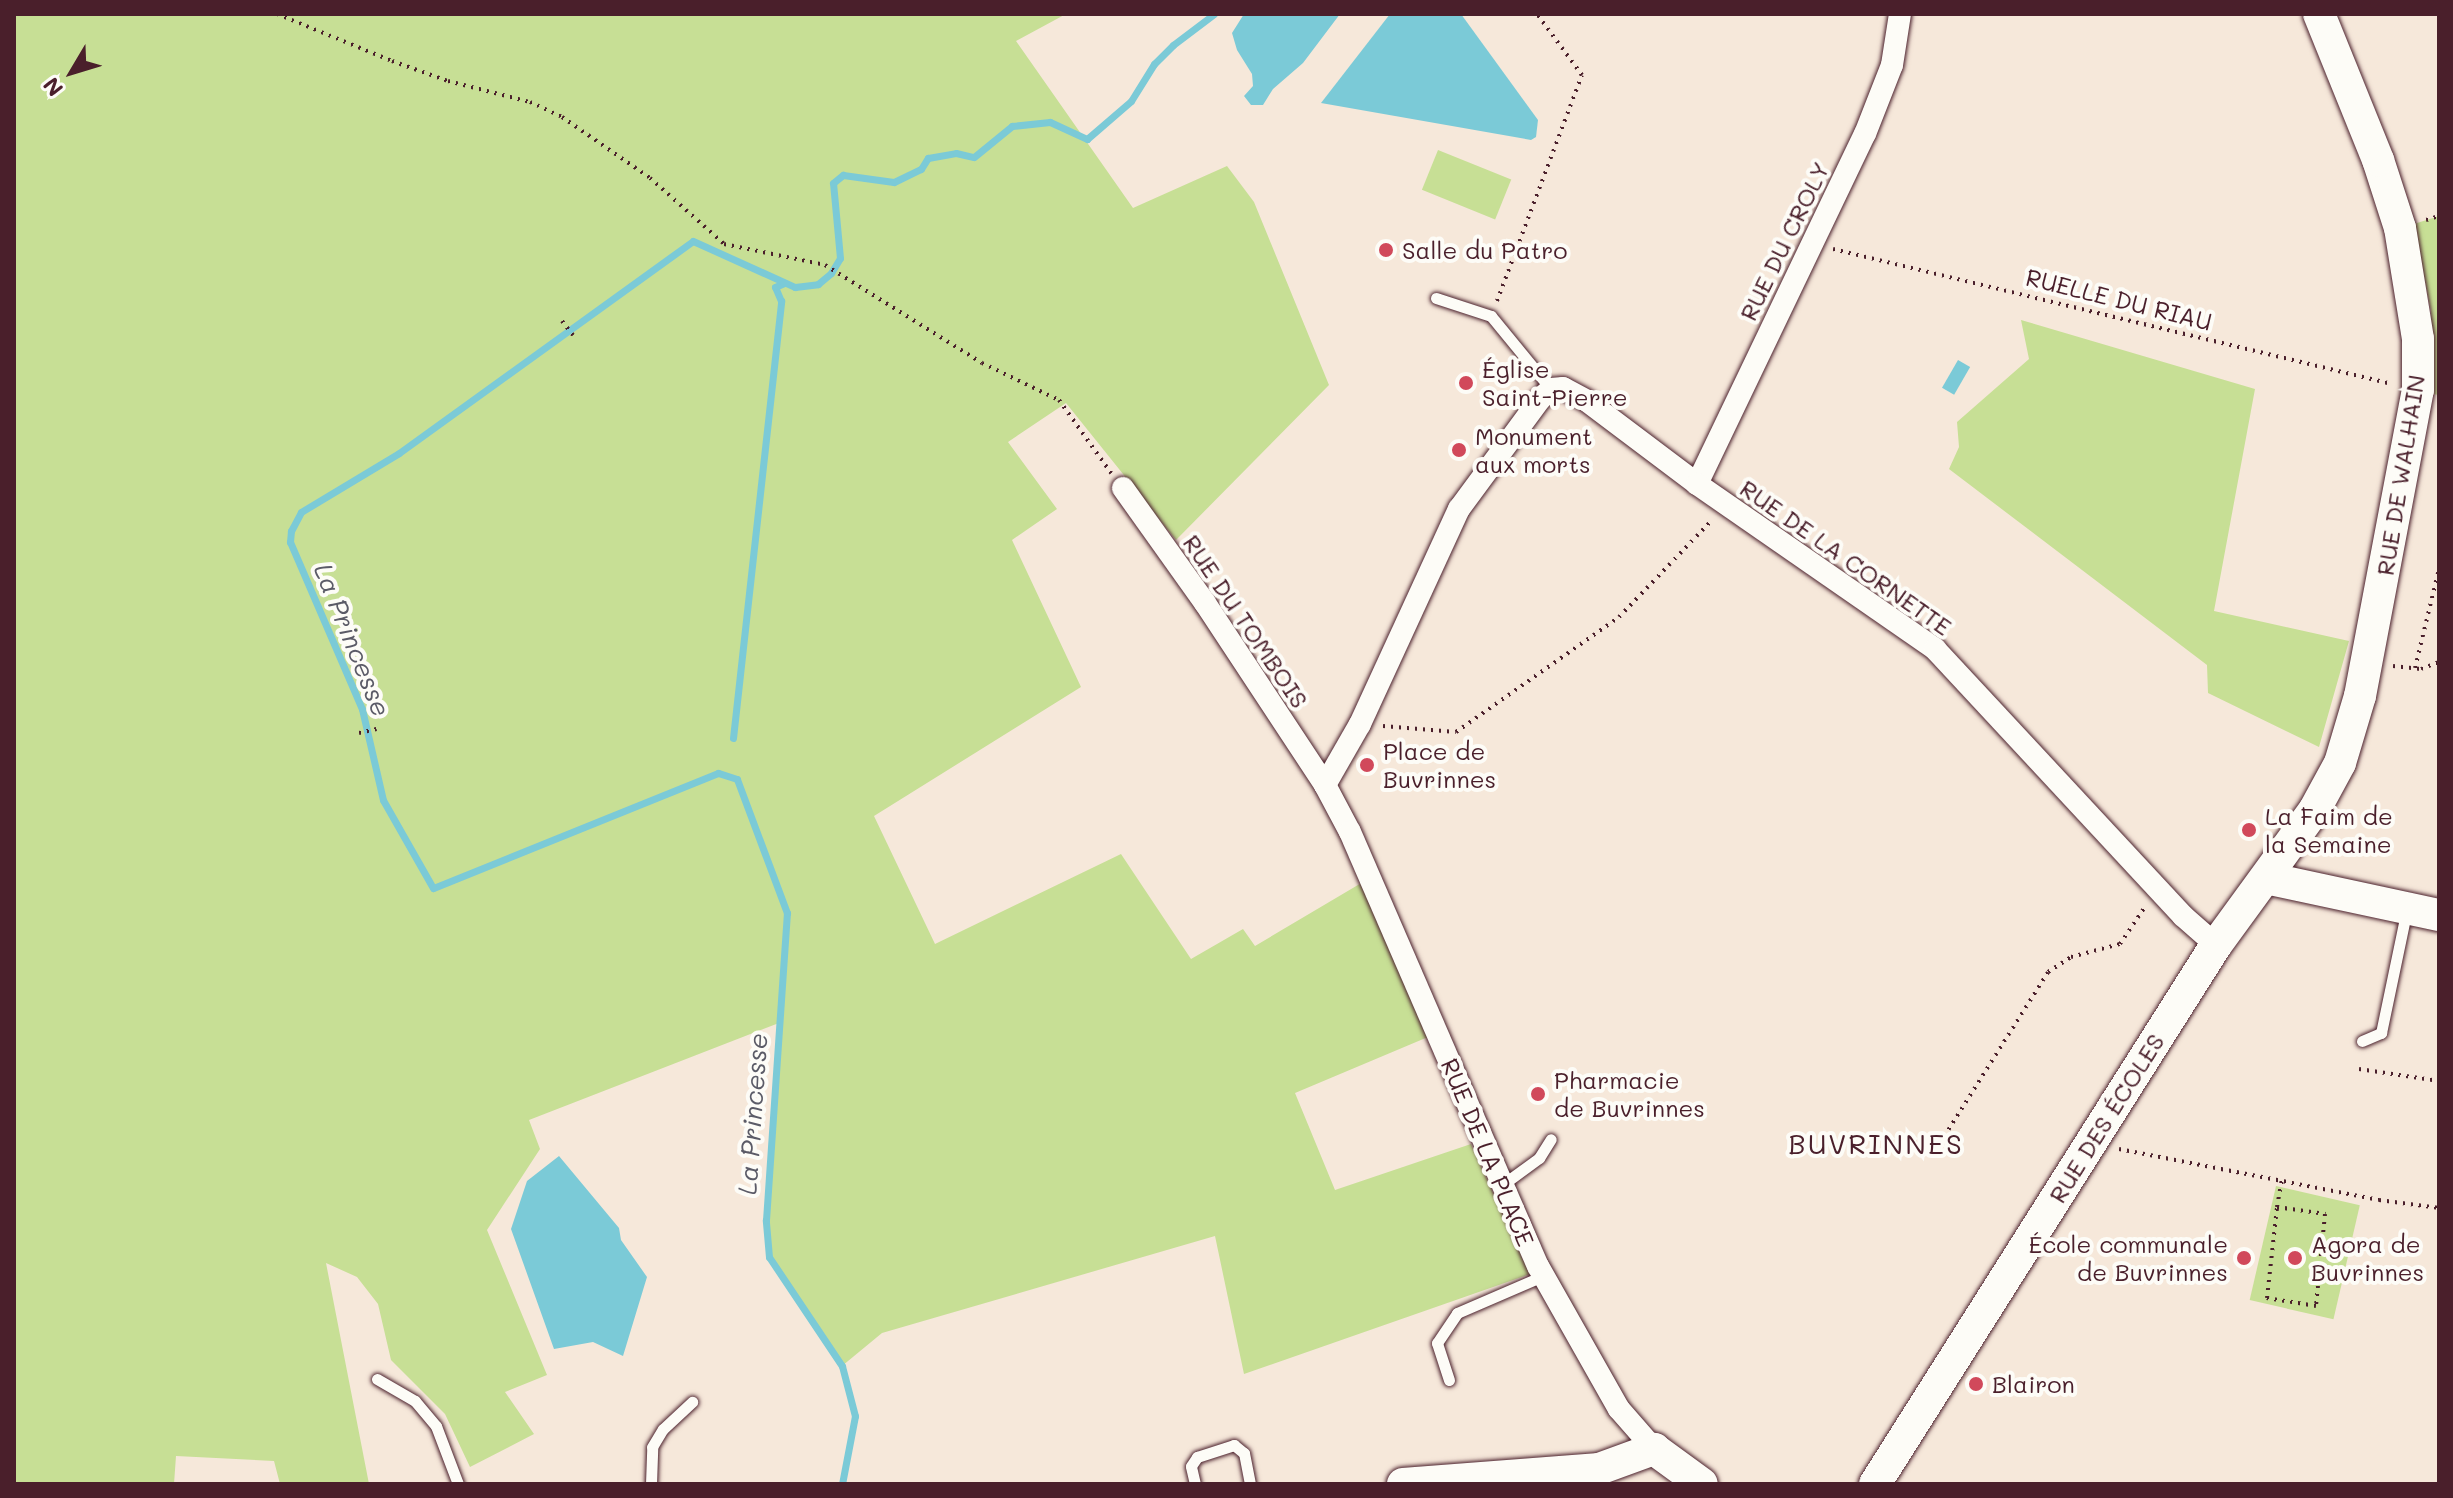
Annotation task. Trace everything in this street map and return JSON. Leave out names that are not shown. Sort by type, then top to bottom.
[{"type":"street","name":"RUE DU CROLY","points":[[1697,484],[1883,90],[1898,43],[1900,14]]},
{"type":"street","name":"RUE DE WALHAIN","points":[[2266,878],[2315,809],[2340,763],[2367,664],[2418,390],[2418,339],[2400,228],[2378,160],[2319,14]]},
{"type":"street","name":"RUE DE LA CORNETTE","points":[[1551,389],[1570,390],[1697,484],[1935,649],[2157,889],[2216,945]]},
{"type":"street","points":[[1325,785],[1360,724],[1459,509],[1551,389]]},
{"type":"street","name":"RUE DU TOMBOIS","points":[[1123,488],[1205,603],[1325,785]]},
{"type":"street","name":"RUE DE LA PLACE","points":[[1325,785],[1350,832],[1501,1186],[1543,1276],[1619,1409],[1654,1449],[1702,1484]]},
{"type":"street","points":[[2266,878],[2439,915]]},
{"type":"street","name":"RUE DES ÉCOLES","points":[[1875,1484],[2216,945],[2266,878]]},
{"type":"street","points":[[1403,1484],[1599,1469],[1654,1449]]},
{"type":"lane","points":[[1436,298],[1491,316],[1551,389]]},
{"type":"lane","points":[[2362,1041],[2381,1033],[2408,907]]},
{"type":"lane","points":[[1501,1186],[1539,1158],[1551,1139]]},
{"type":"lane","points":[[1449,1380],[1437,1343],[1457,1313],[1543,1276]]},
{"type":"lane","points":[[377,1379],[415,1401],[436,1426],[458,1484]]},
{"type":"lane","points":[[651,1484],[652,1447],[663,1429],[692,1402]]},
{"type":"lane","points":[[1195,1484],[1191,1466],[1197,1457],[1234,1445],[1244,1453],[1250,1484]]},
{"type":"path","points":[[277,14],[406,66],[541,107],[592,135],[650,178],[724,244],[825,265],[836,271],[982,363],[1059,400],[1123,488]]},
{"type":"path","points":[[1491,316],[1582,75],[1537,14]]},
{"type":"path","name":"RUELLE DU RIAU","points":[[1811,243],[2418,390]]},
{"type":"path","points":[[562,321],[573,335]]},
{"type":"path","points":[[1360,724],[1456,732],[1619,617],[1727,504]]},
{"type":"path","points":[[2415,668],[2439,569]]},
{"type":"path","points":[[2367,664],[2415,668],[2439,662]]},
{"type":"path","points":[[359,733],[377,729]]},
{"type":"path","points":[[1940,1143],[2048,972],[2071,957],[2120,944],[2157,889]]},
{"type":"path","points":[[2359,1069],[2439,1081]]},
{"type":"path","points":[[2095,1135],[2120,1150],[2379,1200],[2439,1208]]},
{"type":"path","points":[[2277,1207],[2325,1214],[2316,1306],[2267,1298],[2277,1207],[2282,1179]]},
{"type":"green space","points":[[14,14],[1066,14],[1016,41],[1133,208],[1227,166],[1254,202],[1329,385],[1176,540],[1066,403],[1008,442],[1057,509],[1012,540],[1081,687],[874,816],[935,944],[1121,854],[1191,959],[1243,929],[1255,946],[1363,882],[1428,1037],[1295,1093],[1335,1190],[1471,1144],[1530,1274],[1244,1374],[1215,1236],[882,1333],[842,1366],[769,1257],[766,1220],[779,1023],[529,1120],[540,1149],[487,1230],[547,1375],[505,1392],[534,1434],[470,1467],[445,1414],[391,1360],[378,1304],[357,1277],[326,1263],[369,1484],[280,1484],[274,1461],[176,1456],[174,1484],[14,1484]]},
{"type":"green space","points":[[1438,150],[1511,180],[1495,219],[1422,190]]},
{"type":"green space","points":[[2439,216],[2439,395],[2432,394],[2431,311],[2414,224]]},
{"type":"green space","points":[[2021,320],[2255,389],[2214,611],[2349,641],[2319,747],[2208,693],[2207,665],[1949,469],[1959,447],[1957,422],[2029,359]]},
{"type":"green space","points":[[2276,1186],[2360,1205],[2333,1319],[2250,1300]]},
{"type":"water","points":[[1244,14],[1340,14],[1303,63],[1273,89],[1263,105],[1251,105],[1244,96],[1253,86],[1252,74],[1237,50],[1232,33]]},
{"type":"water","points":[[1390,14],[1461,14],[1538,120],[1536,137],[1531,140],[1321,103]]},
{"type":"water","points":[[1958,360],[1970,367],[1954,395],[1942,388]]},
{"type":"water","points":[[559,1156],[619,1228],[621,1240],[647,1277],[623,1356],[593,1342],[554,1349],[511,1229],[527,1181]]},
{"type":"waterway","name":"La Princesse","points":[[842,1484],[855,1416],[842,1366],[769,1257],[766,1220],[787,913],[737,779],[718,773],[433,888],[383,800],[362,709],[290,542],[291,531],[301,512],[399,453],[693,241],[795,287],[818,284],[831,273],[840,258],[833,183],[843,175],[894,182],[921,169],[928,158],[956,153],[974,157],[1012,126],[1050,122],[1087,139],[1131,101],[1154,64],[1173,45],[1214,14]]},
{"type":"waterway","points":[[733,738],[781,301],[775,287],[784,283]]},
{"type":"place","name":"Salle du Patro","points":[[1386,250]]},
{"type":"place","name":"Église Saint-Pierre","points":[[1466,383]]},
{"type":"place","name":"Monument aux morts","points":[[1459,450]]},
{"type":"place","name":"Place de Buvrinnes","points":[[1367,765]]},
{"type":"place","name":"La Faim de la Semaine","points":[[2249,830]]},
{"type":"place","name":"Pharmacie de Buvrinnes","points":[[1538,1094]]},
{"type":"place","name":"École communale de Buvrinnes","points":[[2244,1258]]},
{"type":"place","name":"Agora de Buvrinnes","points":[[2295,1258]]},
{"type":"place","name":"Blairon","points":[[1976,1384]]},
{"type":"district","name":"BUVRINNES","points":[[1876,1143]]}]
